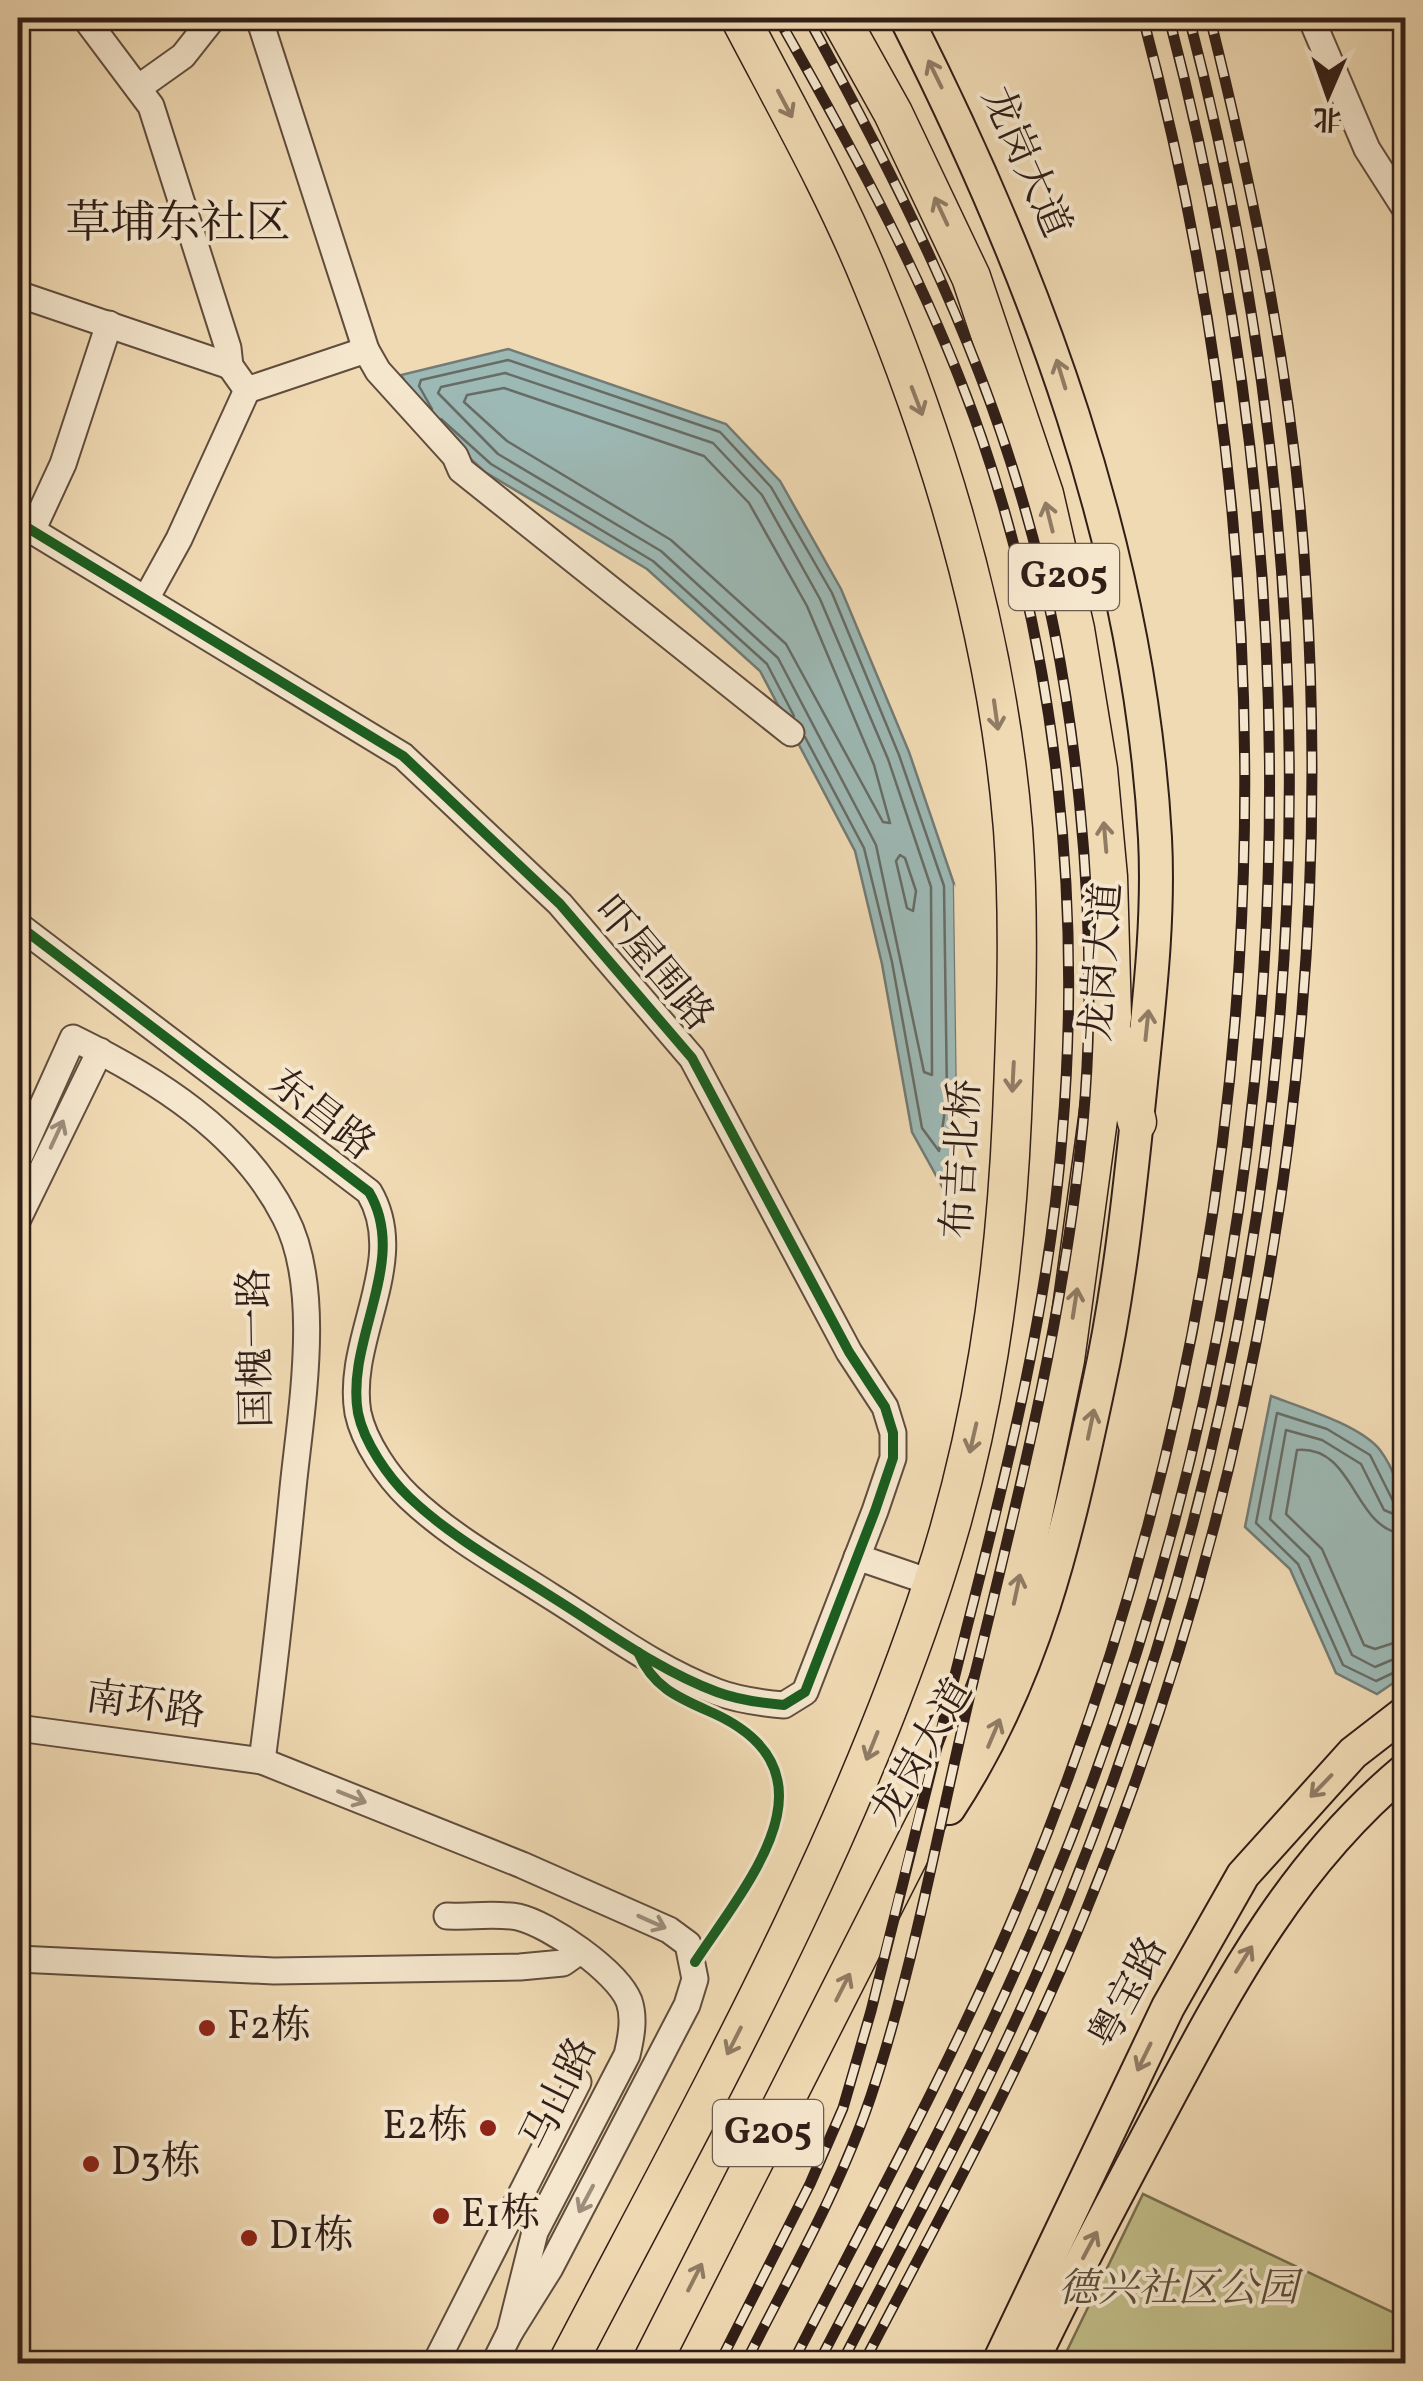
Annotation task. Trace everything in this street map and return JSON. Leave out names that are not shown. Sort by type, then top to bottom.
[{"type":"highway","name":"布吉北桥","points":[[740,18],[872,282],[950,500],[989,669],[1012,825],[1018,980],[1006,1237],[993,1342]]},
{"type":"highway","name":"龙岗大道","points":[[651,2364],[960,1755],[1010,1626],[1066,1360],[1112,1018],[1108,877],[1098,769],[1075,628],[1044,494],[971,276],[893,113],[840,18]]},
{"type":"highway","points":[[1112,1018],[1137,1122]]},
{"type":"highway","name":"龙岗大道","points":[[567,2364],[810,1893],[898,1682],[961,1492],[993,1342]]},
{"type":"main road","name":"龙岗大道","points":[[886,1904],[989,1748],[1042,1618],[1069,1530],[1112,1326],[1137,1122],[1154,927],[1155,839],[1143,728],[1100,506],[1049,338],[970,151],[906,18]]},
{"type":"main road","name":"粤宝路","points":[[998,2364],[1168,2007],[1243,1876],[1275,1834],[1352,1754],[1400,1717]]},
{"type":"main road","name":"粤宝路","points":[[1030,2364],[1238,1968],[1281,1900],[1367,1801],[1406,1769]]},
{"type":"street","points":[[85,18],[151,106],[228,348],[230,366],[247,390]]},
{"type":"street","points":[[138,88],[183,56],[213,18]]},
{"type":"street","points":[[259,18],[366,350],[378,371],[456,456],[461,470],[792,733]]},
{"type":"street","points":[[1312,18],[1367,149],[1406,210]]},
{"type":"street","points":[[18,294],[230,366]]},
{"type":"street","points":[[25,526],[63,464],[109,324]]},
{"type":"street","points":[[147,597],[179,539],[247,390],[366,350]]},
{"type":"street","name":"吓屋围路","points":[[25,526],[403,756],[560,904],[692,1058],[889,1420],[892,1458],[805,1692],[784,1705],[716,1692]]},
{"type":"street","name":"东昌路","points":[[18,926],[369,1192],[383,1216],[384,1250],[356,1366],[358,1415],[377,1456],[407,1496],[461,1538],[606,1632],[716,1692]]},
{"type":"street","name":"国槐一路","points":[[18,1160],[74,1038],[147,1076],[205,1119],[254,1170],[287,1218],[304,1284],[302,1396],[262,1761]]},
{"type":"street","points":[[18,1219],[100,1050]]},
{"type":"street","points":[[857,1557],[933,1583]]},
{"type":"street","name":"南环路","points":[[18,1728],[262,1761],[522,1865],[669,1930],[688,1944],[695,1979],[687,2005],[550,2268],[510,2332]]},
{"type":"street","name":"马山路","points":[[447,1916],[519,1918],[580,1950],[614,1977],[629,2001],[633,2029],[627,2055],[535,2232],[510,2332],[494,2364]]},
{"type":"street","points":[[18,1959],[274,1971],[520,1968],[563,1963],[580,1950]]},
{"type":"street","points":[[434,2364],[578,2082]]},
{"type":"green space","name":"德兴社区公园","points":[[1143,2194],[1405,2318],[1405,2363],[1061,2363]]},
{"type":"water","points":[[508,349],[726,424],[780,481],[841,589],[909,752],[954,884],[957,1097],[948,1197],[912,1132],[882,964],[855,851],[760,671],[647,569],[485,472],[427,419],[401,375]]},
{"type":"water","points":[[1271,1396],[1359,1433],[1380,1450],[1393,1473],[1401,1499],[1408,1558],[1405,1675],[1377,1694],[1336,1673],[1290,1569],[1245,1527]]},
{"type":"pier","points":[[954,884],[959,895],[962,1097],[953,1197],[949,1202],[957,1097]]},
{"type":"railway","points":[[719,2364],[810,2184],[843,2108],[871,2011],[1025,1384],[1056,1199],[1067,1049],[1065,872],[1058,784],[1046,695],[1008,523],[962,384],[915,276],[778,18]]},
{"type":"railway","points":[[745,2364],[844,2165],[871,2096],[901,1993],[1024,1471],[1052,1333],[1075,1193],[1088,1047],[1089,967],[1080,803],[1056,640],[1019,489],[977,367],[926,248],[808,18]]},
{"type":"railway","points":[[792,2364],[971,2011],[1024,1891],[1107,1664],[1171,1433],[1215,1199],[1239,964],[1244,727],[1230,490],[1196,253],[1143,18]]},
{"type":"railway","points":[[818,2364],[936,2136],[1020,1961],[1130,1674],[1194,1442],[1239,1207],[1264,970],[1269,732],[1255,494],[1221,255],[1169,18]]},
{"type":"railway","points":[[841,2364],[988,2078],[1067,1902],[1150,1671],[1214,1438],[1258,1205],[1283,970],[1289,734],[1275,496],[1242,258],[1189,18]]},
{"type":"railway","points":[[863,2364],[1035,2028],[1085,1913],[1145,1754],[1196,1592],[1238,1427],[1271,1261],[1294,1093],[1308,924],[1312,754],[1306,584],[1293,441],[1271,299],[1210,18]]},
{"type":"cycle path","points":[[18,522],[403,756],[560,904],[692,1058],[849,1352],[885,1407],[893,1433],[893,1458],[875,1511],[805,1692],[784,1705],[758,1702],[717,1692],[674,1673],[478,1550],[409,1497],[378,1458],[358,1413],[360,1357],[383,1245],[380,1218],[369,1192],[18,925]]},
{"type":"cycle path","points":[[638,1652],[651,1675],[668,1690],[752,1738],[773,1766],[779,1797],[773,1830],[758,1864],[695,1962]]},
{"type":"place","name":"F2栋","points":[[207,2028]]},
{"type":"place","name":"E2栋","points":[[488,2128]]},
{"type":"place","name":"D3栋","points":[[91,2164]]},
{"type":"place","name":"E1栋","points":[[441,2216]]},
{"type":"place","name":"D1栋","points":[[249,2238]]},
{"type":"district","name":"草埔东社区","points":[[178,225]]}]
